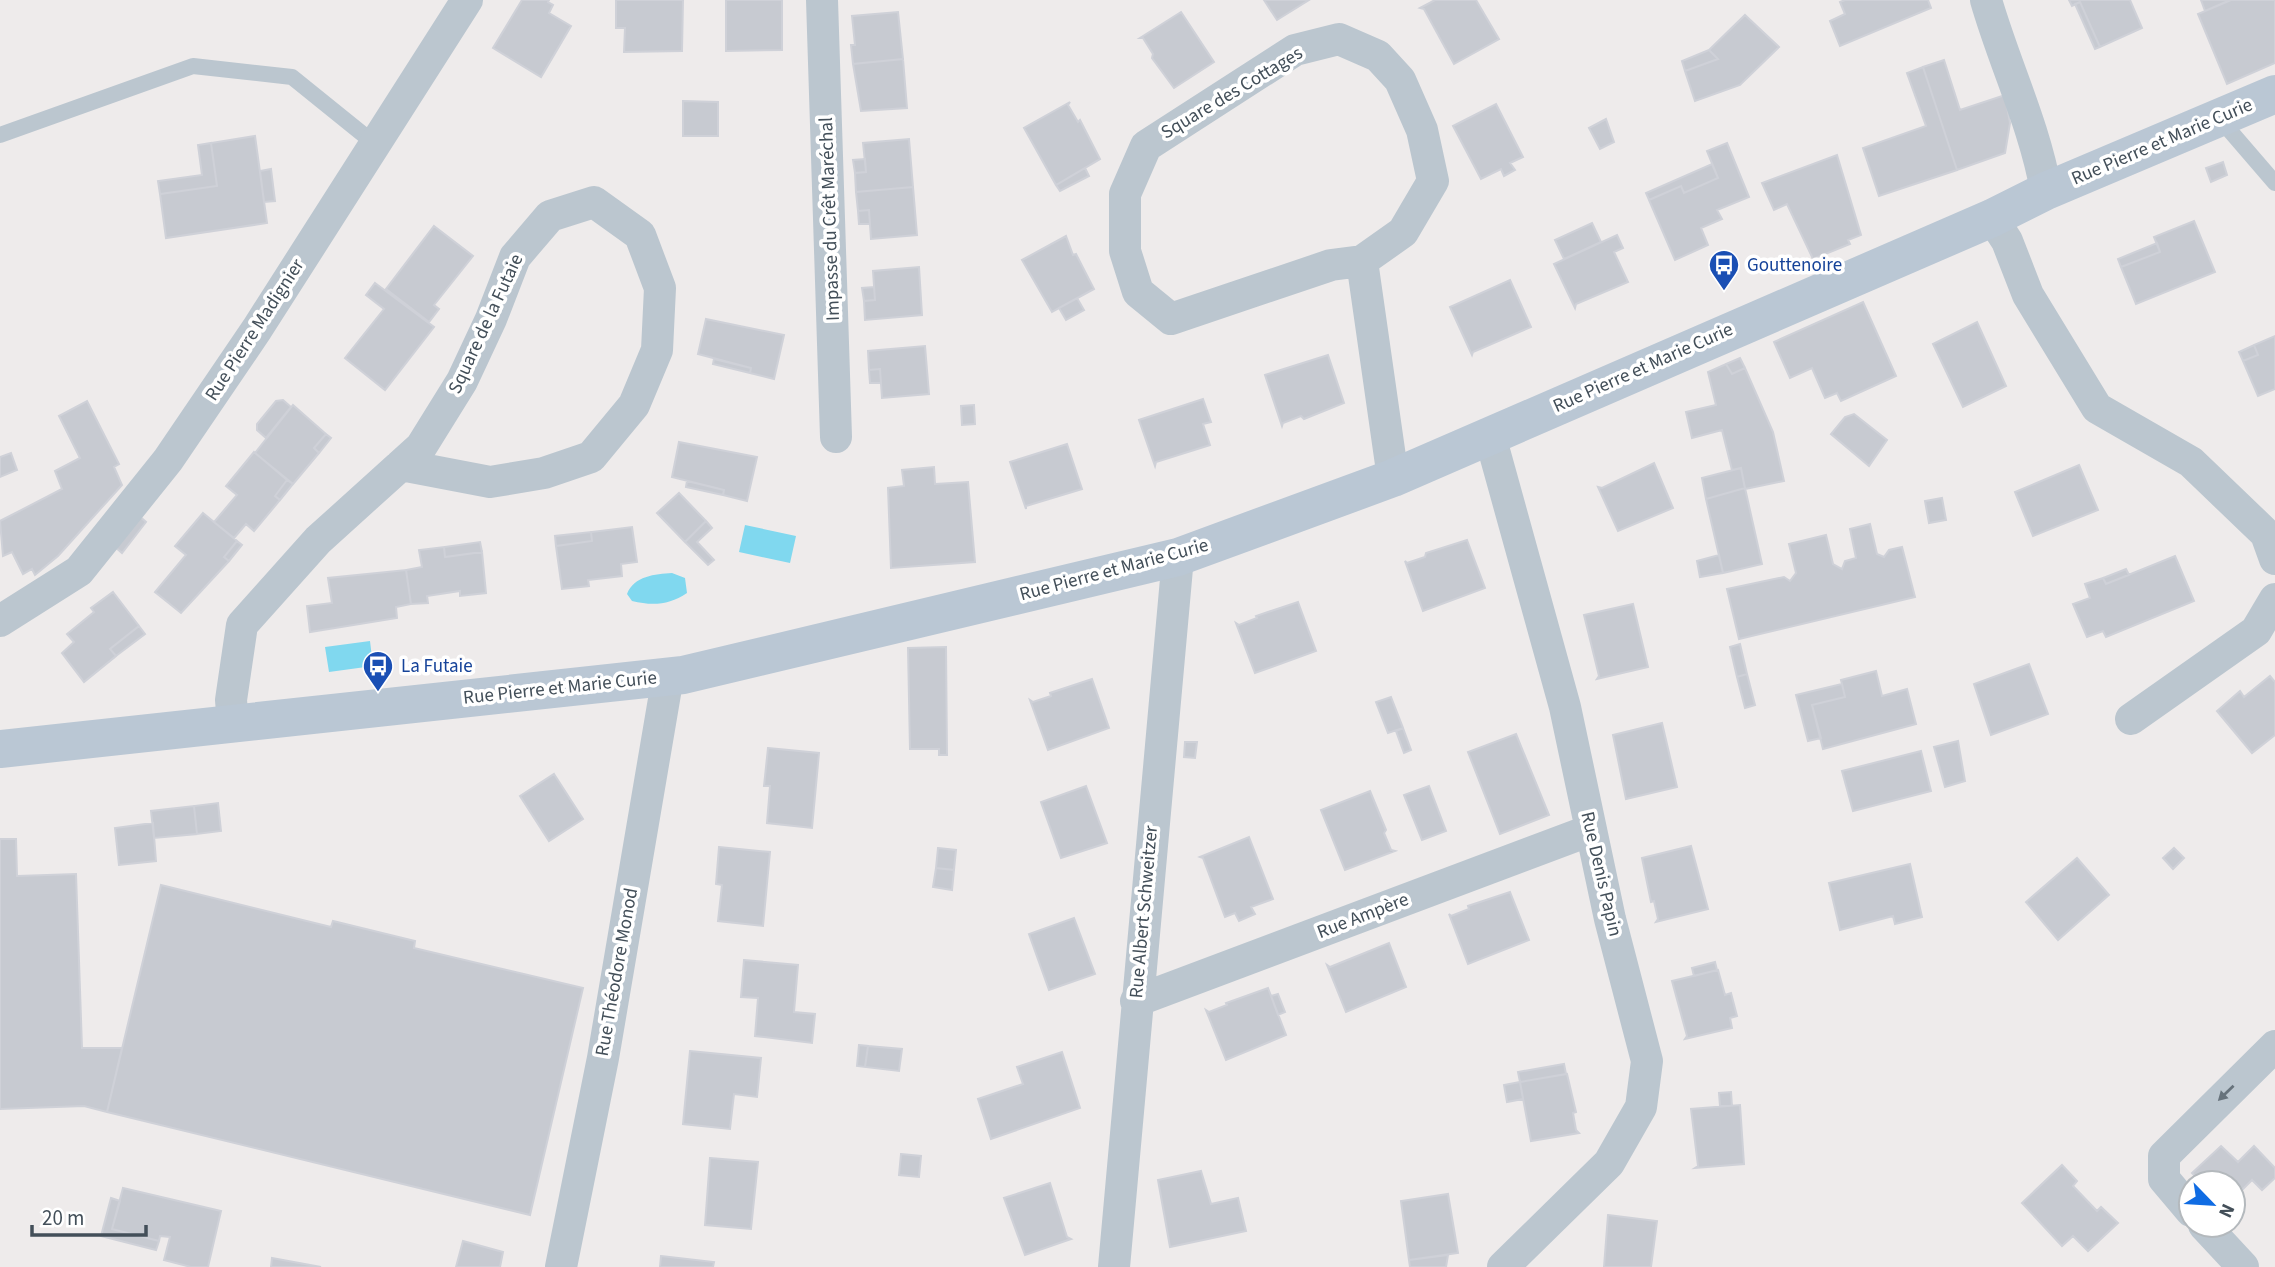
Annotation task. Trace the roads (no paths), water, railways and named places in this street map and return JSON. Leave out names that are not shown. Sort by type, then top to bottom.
[{"type":"main road","name":"Rue Pierre et Marie Curie","points":[[0,750],[668,676],[1178,557],[1393,478],[1992,218],[2046,191],[2275,94]]},
{"type":"street","name":"Rue Pierre Madignier","points":[[0,621],[79,571],[168,460],[257,329],[467,0]]},
{"type":"street","name":"Impasse du Crêt Maréchal","points":[[822,0],[836,437]]},
{"type":"street","points":[[1986,0],[2003,60],[2041,162],[2046,191]]},
{"type":"street","name":"Square des Cottages","points":[[1339,39],[1378,56],[1400,80],[1422,131],[1433,181],[1403,232],[1362,261],[1331,265],[1171,319],[1138,292],[1125,251],[1125,194],[1146,146],[1295,50],[1339,39]]},
{"type":"street","name":"Square de la Futaie","points":[[233,724],[231,700],[243,625],[318,540],[401,465],[421,447],[462,381],[491,319],[515,257],[550,216],[594,202],[640,235],[660,288],[657,350],[634,405],[591,457],[544,473],[491,482],[401,465]]},
{"type":"street","points":[[1992,218],[2007,241],[2028,295],[2097,408],[2191,463],[2266,534],[2275,559]]},
{"type":"street","points":[[1362,261],[1393,478]]},
{"type":"street","name":"Rue Denis Papin","points":[[1490,436],[1565,707],[1591,830],[1647,1061],[1641,1107],[1609,1163],[1503,1267]]},
{"type":"street","name":"Rue Albert Schweitzer","points":[[1114,1267],[1178,557]]},
{"type":"street","points":[[2131,719],[2256,631],[2275,599]]},
{"type":"street","name":"Rue Théodore Monod","points":[[561,1267],[603,1058],[668,676]]},
{"type":"street","name":"Rue Ampère","points":[[1136,1001],[1591,830]]},
{"type":"street","points":[[2177,1194],[2164,1178],[2164,1156],[2275,1046]]},
{"type":"street","points":[[2217,1239],[2243,1267]]},
{"type":"lane","points":[[0,135],[192,66],[292,77],[375,144]]},
{"type":"lane","points":[[2219,118],[2275,183]]},
{"type":"water","points":[[745,525],[796,536],[790,563],[739,552]]},
{"type":"water","points":[[672,573],[685,578],[687,593],[680,597],[667,602],[647,604],[632,601],[627,594],[640,580],[652,575]]},
{"type":"water","points":[[370,641],[373,666],[329,672],[325,647]]},
{"type":"place","name":"Gouttenoire","points":[[1724,292]]},
{"type":"place","name":"La Futaie","points":[[378,693]]}]
